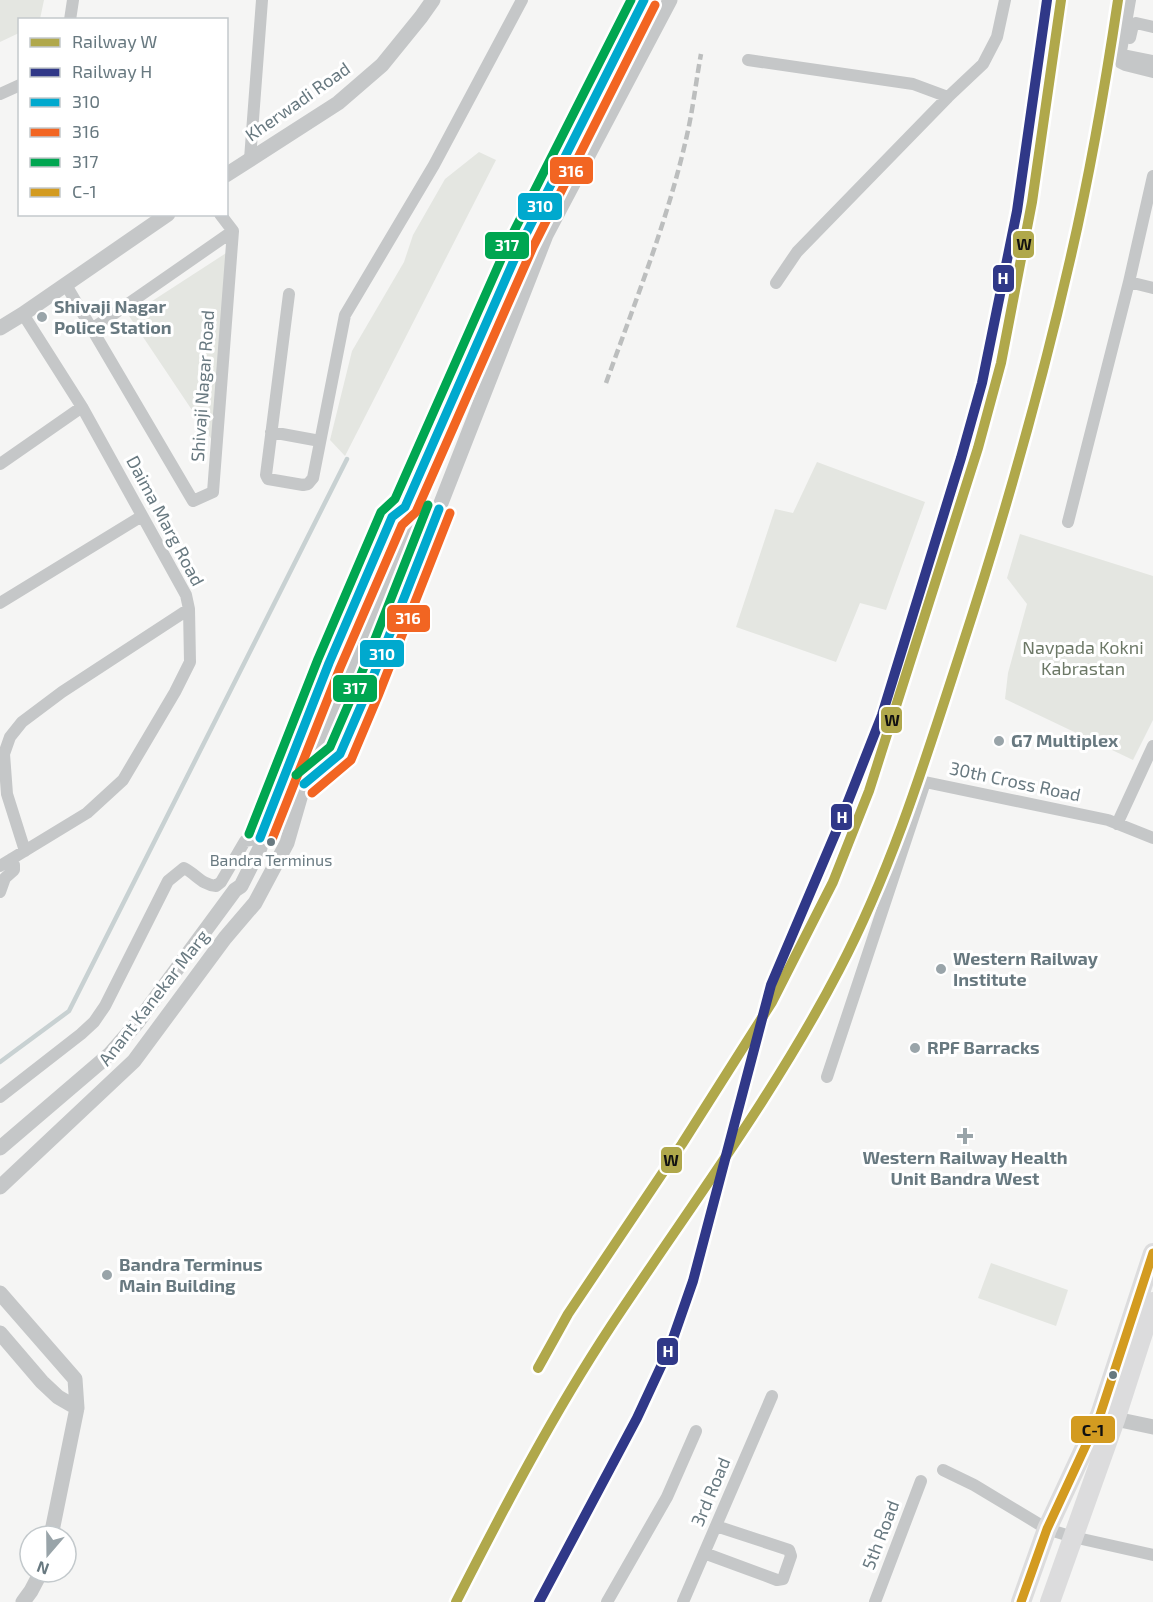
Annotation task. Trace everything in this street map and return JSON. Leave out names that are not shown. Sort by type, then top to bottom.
[{"type":"main road","points":[[1050,1602],[1073,1538],[1153,1253]]},
{"type":"main road","points":[[1021,1602],[1047,1529],[1107,1418],[1153,1302]]},
{"type":"street","points":[[70,18],[73,0]]},
{"type":"street","points":[[250,159],[262,0]]},
{"type":"street","name":"Kherwadi Road","points":[[228,174],[338,103],[382,65],[433,0]]},
{"type":"street","points":[[290,294],[266,475],[268,479],[303,485],[308,484],[313,478],[345,315],[434,165],[522,0]]},
{"type":"street","points":[[216,886],[221,882],[244,841],[260,838],[329,663],[392,517],[405,507],[522,242],[644,0]]},
{"type":"street","points":[[303,784],[340,754],[367,692],[546,235],[670,0]]},
{"type":"street","points":[[776,284],[797,252],[948,96],[983,64],[997,37],[1005,0]]},
{"type":"street","points":[[1130,0],[1120,57],[1124,62],[1139,64],[1153,61]]},
{"type":"street","points":[[1124,62],[1133,25],[1136,23],[1153,27]]},
{"type":"street","points":[[748,60],[913,84],[948,96]]},
{"type":"street","points":[[1139,64],[1153,72]]},
{"type":"street","points":[[0,94],[18,86]]},
{"type":"street","points":[[1068,522],[1129,282],[1153,176]]},
{"type":"street","points":[[0,328],[165,216]]},
{"type":"street","points":[[92,328],[233,231],[222,216]]},
{"type":"street","name":"Shivaji Nagar Road","points":[[66,285],[193,501],[213,492],[233,231]]},
{"type":"street","points":[[1129,282],[1153,288]]},
{"type":"street","name":"Daima Marg Road","points":[[5,863],[87,813],[123,780],[190,662],[189,609],[186,595],[82,407],[23,314]]},
{"type":"street","points":[[0,464],[82,407]]},
{"type":"street","points":[[271,432],[320,441]]},
{"type":"street","points":[[274,804],[296,812],[303,784],[407,523],[405,507]]},
{"type":"street","points":[[0,603],[142,516]]},
{"type":"street","points":[[25,850],[4,795],[4,754],[10,737],[22,722],[62,692],[189,609]]},
{"type":"street","points":[[1117,824],[1153,747]]},
{"type":"street","name":"30th Cross Road","points":[[826,1077],[926,782],[1108,820],[1153,838]]},
{"type":"street","name":"Anant Kanekar Marg","points":[[0,1186],[134,1061],[225,938],[255,903],[254,891],[275,852],[287,843],[296,812]]},
{"type":"street","name":"Anant Kanekar Marg","points":[[0,1148],[110,1054],[136,1023],[241,886],[260,848],[260,838]]},
{"type":"street","points":[[0,892],[5,878],[14,870],[14,865],[5,863]]},
{"type":"street","points":[[0,1097],[94,1022],[105,1006],[168,882],[184,868],[193,872],[206,885],[216,886],[233,894]]},
{"type":"street","points":[[0,1293],[75,1380],[77,1408],[53,1524]]},
{"type":"street","points":[[0,1333],[42,1382],[58,1397],[77,1408]]},
{"type":"street","name":"3rd Road","points":[[683,1602],[772,1396]]},
{"type":"street","points":[[1107,1418],[1153,1427]]},
{"type":"street","points":[[607,1602],[667,1497],[696,1431]]},
{"type":"street","points":[[943,1470],[982,1490],[1047,1529],[1073,1538],[1153,1555]]},
{"type":"street","name":"5th Road","points":[[875,1602],[921,1481]]},
{"type":"street","points":[[704,1553],[777,1580],[783,1579],[791,1556],[789,1550],[716,1526]]},
{"type":"street","points":[[23,1602],[35,1584]]},
{"type":"green space","points":[[0,0],[44,0],[40,18],[18,18],[18,33],[0,42]]},
{"type":"green space","points":[[479,152],[496,160],[345,456],[330,440],[352,351],[404,262],[413,235],[445,179]]},
{"type":"green space","points":[[237,246],[212,440],[129,316]]},
{"type":"green space","points":[[817,462],[925,502],[886,610],[860,603],[836,662],[736,627],[775,509],[793,513]]},
{"type":"green space","name":"Navpada Kokni Kabrastan","points":[[1020,534],[1153,576],[1153,720],[1133,760],[1005,699],[1008,673],[1027,604],[1007,578]]},
{"type":"green space","points":[[991,1263],[1068,1290],[1056,1326],[978,1298]]},
{"type":"waterway","points":[[0,1062],[69,1011],[347,459]]},
{"type":"railway","points":[[606,383],[650,260],[679,167],[701,54]]},
{"type":"rail line","name":"H","points":[[539,1602],[637,1418],[670,1347],[693,1281],[771,985],[836,832],[882,715],[982,383],[1017,211],[1047,0]]},
{"type":"rail line","name":"W","points":[[538,1368],[568,1314],[682,1144],[772,1002],[833,882],[869,791],[978,448],[1001,363],[1032,202],[1061,0]]},
{"type":"rail line","name":"W","points":[[456,1602],[569,1393],[787,1062],[839,970],[876,893],[907,813],[948,691],[1020,456],[1058,309],[1084,195],[1118,0]]},
{"type":"transit line","name":"317","points":[[249,834],[318,659],[381,512],[395,499],[511,237],[631,0]]},
{"type":"transit line","name":"310","points":[[260,838],[329,663],[392,517],[405,507],[522,242],[644,0]]},
{"type":"transit line","name":"316","points":[[271,842],[340,668],[402,525],[416,512],[533,247],[655,5]]},
{"type":"transit line","name":"317","points":[[296,775],[330,747],[428,505]]},
{"type":"transit line","name":"310","points":[[304,784],[340,754],[367,692],[439,509]]},
{"type":"transit line","name":"316","points":[[312,793],[351,760],[450,513]]},
{"type":"transit line","name":"C-1","points":[[1021,1602],[1047,1529],[1100,1415],[1153,1253]]},
{"type":"place","name":"Shivaji Nagar Police Station","points":[[42,317]]},
{"type":"place","name":"G7 Multiplex","points":[[999,741]]},
{"type":"place","name":"Bandra Terminus","points":[[271,842]]},
{"type":"place","name":"Western Railway Institute","points":[[941,969]]},
{"type":"place","name":"RPF Barracks","points":[[915,1048]]},
{"type":"place","name":"Western Railway Health Unit Bandra West","points":[[965,1136]]},
{"type":"place","name":"Bandra Terminus Main Building","points":[[107,1275]]}]
